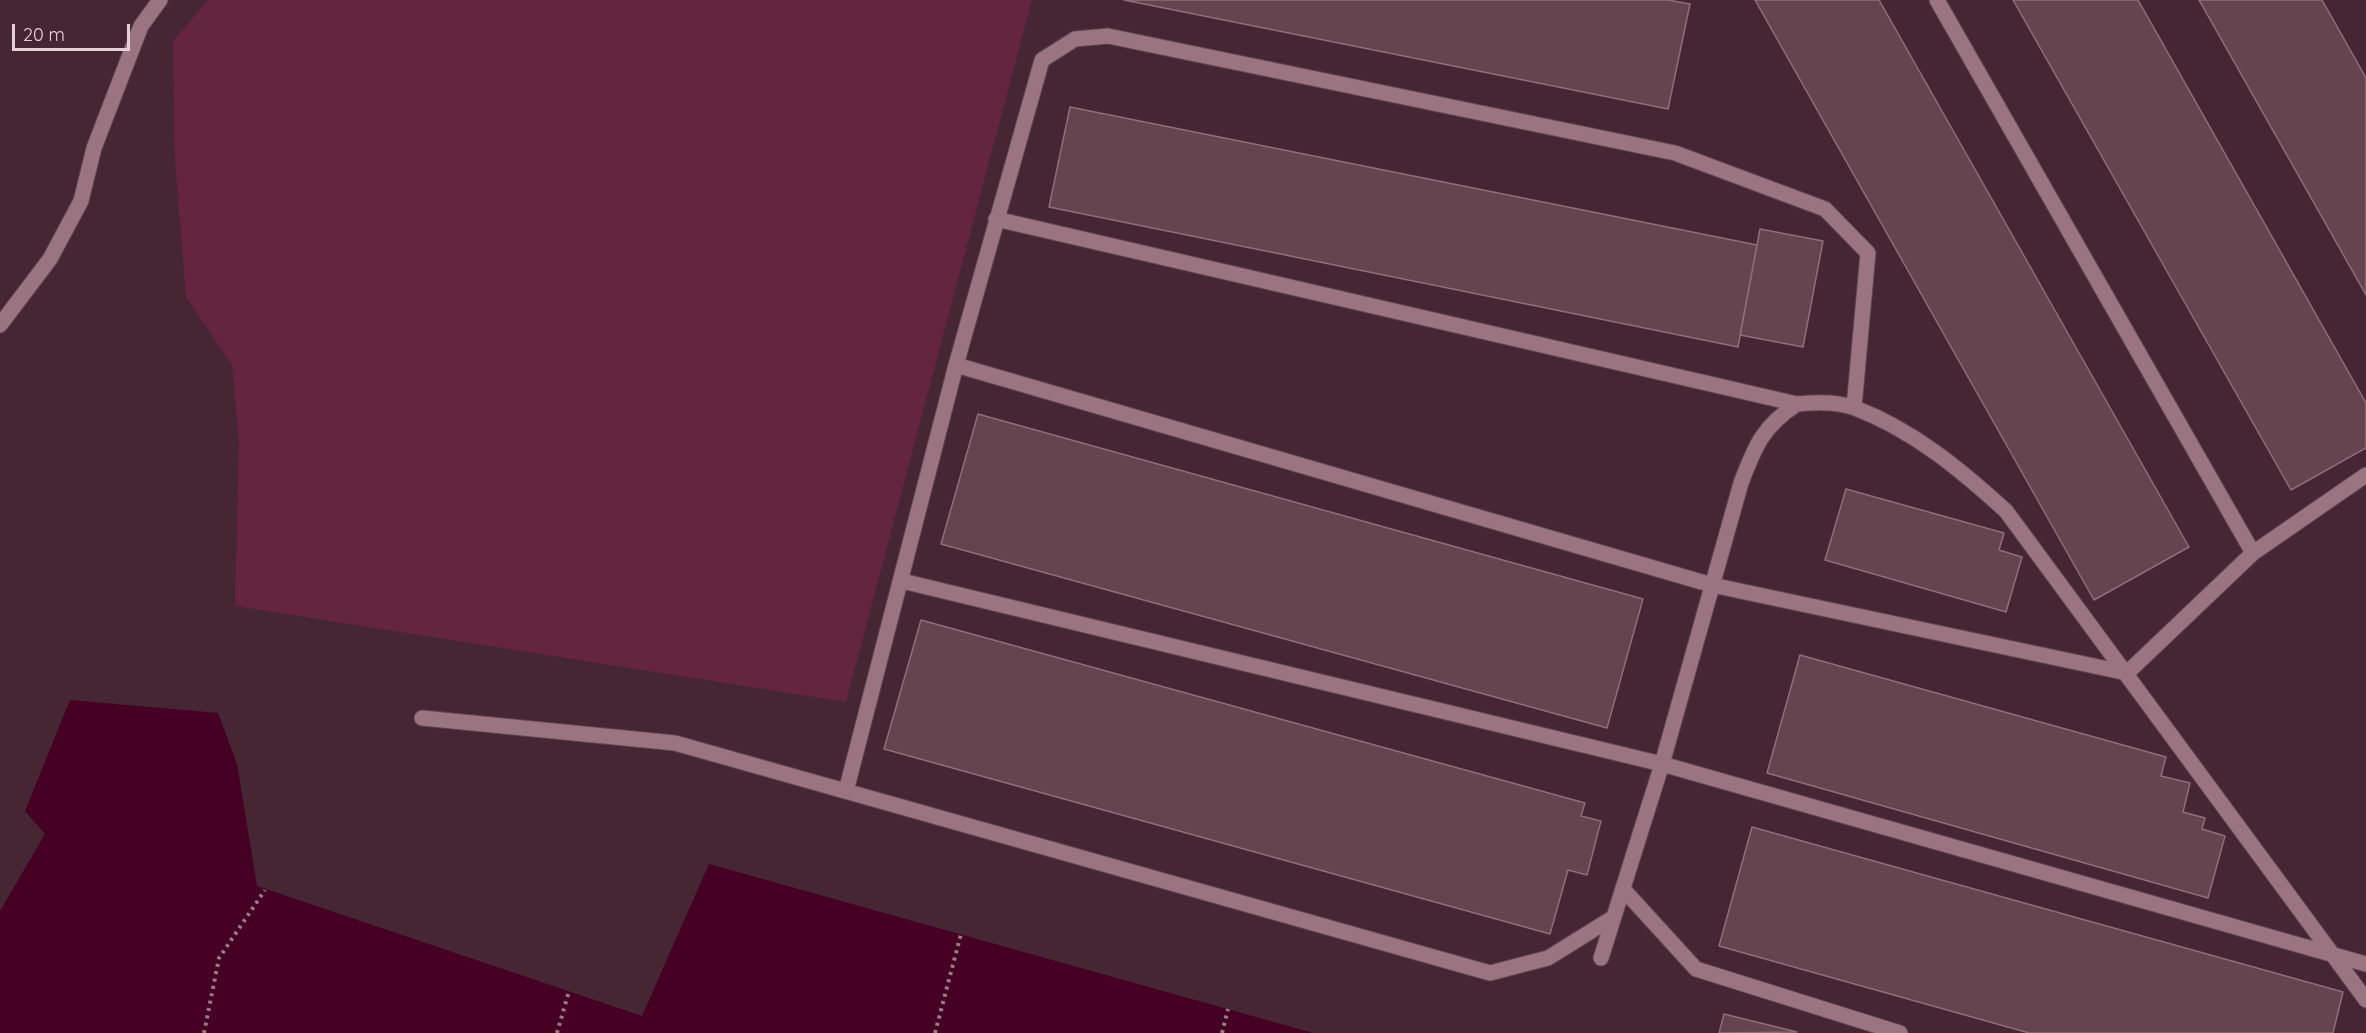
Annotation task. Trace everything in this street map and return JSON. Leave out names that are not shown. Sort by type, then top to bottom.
[{"type":"street","points":[[0,325],[50,259],[81,201],[94,148],[141,26],[160,0]]},
{"type":"street","points":[[1936,0],[2253,553]]},
{"type":"street","points":[[846,791],[956,365],[1042,60],[1075,39],[1108,36],[1675,153],[1825,209],[1868,252],[1854,407]]},
{"type":"street","points":[[996,219],[1797,404],[1824,402],[1854,407],[1940,454],[2006,511],[2366,1000]]},
{"type":"street","points":[[956,365],[1712,585],[2127,673]]},
{"type":"street","points":[[1601,958],[1662,764],[1741,483],[1754,449],[1775,418],[1797,404]]},
{"type":"street","points":[[2127,673],[2253,553],[2366,475]]},
{"type":"street","points":[[902,581],[1662,764],[2366,964]]},
{"type":"street","points":[[422,718],[675,744],[1490,973],[1548,958],[1614,917]]},
{"type":"street","points":[[1623,889],[1696,969],[1900,1033]]},
{"type":"path","points":[[204,1033],[219,958],[265,890]]},
{"type":"path","points":[[935,1033],[961,934]]},
{"type":"path","points":[[557,1033],[569,991]]},
{"type":"path","points":[[1222,1033],[1228,1009]]},
{"type":"shaded area","points":[[208,0],[1032,0],[846,702],[235,606],[239,443],[232,365],[186,297],[175,160],[173,41]]},
{"type":"shaded area","points":[[70,700],[218,713],[237,764],[257,886],[642,1016],[709,864],[1313,1033],[0,1033],[0,911],[45,834],[25,811]]},
{"type":"building","points":[[1124,0],[1668,0],[1690,4],[1668,109]]},
{"type":"building","points":[[1755,0],[1879,0],[2189,547],[2094,600]]},
{"type":"building","points":[[2013,0],[2138,0],[2366,403],[2366,448],[2291,490]]},
{"type":"building","points":[[2199,0],[2322,0],[2366,78],[2366,295]]},
{"type":"building","points":[[1070,107],[1757,245],[1738,347],[1049,207]]},
{"type":"building","points":[[1760,229],[1823,241],[1803,347],[1740,335]]},
{"type":"building","points":[[978,414],[1643,599],[1607,728],[941,544]]},
{"type":"building","points":[[1846,489],[2004,533],[1999,550],[2022,557],[2006,612],[1825,560]]},
{"type":"building","points":[[921,620],[1585,803],[1581,816],[1601,821],[1587,875],[1568,870],[1550,934],[884,749]]},
{"type":"building","points":[[1800,655],[2166,757],[2161,776],[2190,783],[2183,812],[2205,818],[2202,829],[2225,836],[2208,898],[1767,773]]},
{"type":"building","points":[[1752,827],[2343,992],[2333,1033],[2029,1033],[1719,946]]},
{"type":"building","points":[[1724,1014],[1797,1032],[1719,1033]]}]
